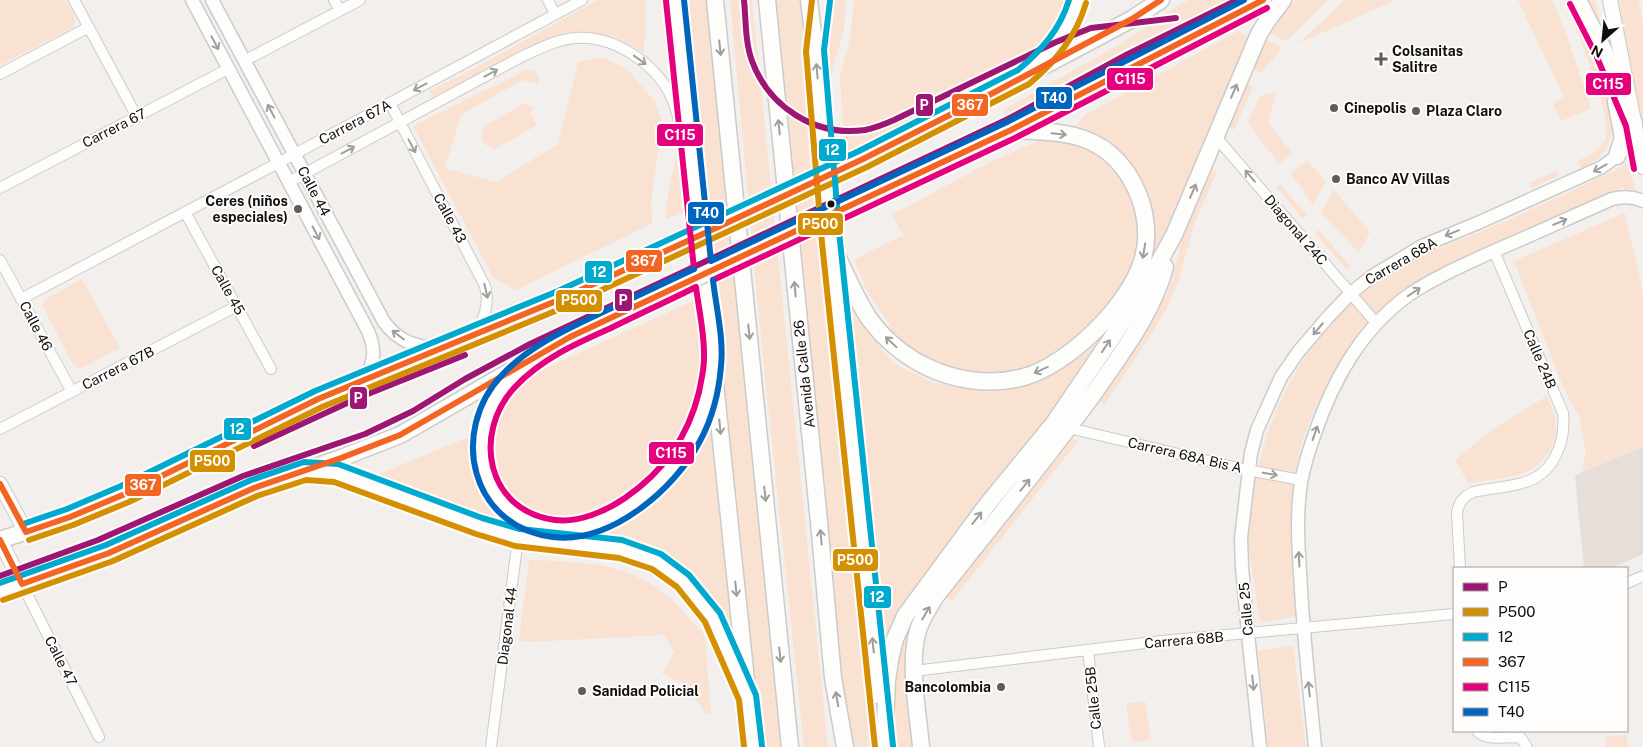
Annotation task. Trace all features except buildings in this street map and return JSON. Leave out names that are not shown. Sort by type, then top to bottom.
[{"type":"main road","points":[[675,0],[753,747]]},
{"type":"main road","points":[[715,0],[790,747]]},
{"type":"main road","name":"Avenida Calle 26","points":[[767,0],[833,678],[845,747]]},
{"type":"main road","points":[[809,0],[831,242],[884,746]]},
{"type":"main road","points":[[815,50],[821,0]]},
{"type":"main road","points":[[1023,78],[1041,64],[1059,42],[1071,20],[1078,0]]},
{"type":"main road","points":[[22,584],[0,540],[70,517],[125,494],[318,399],[561,299],[863,159],[1023,78],[1132,19],[1161,0]]},
{"type":"main road","points":[[0,592],[109,553],[254,488],[381,444],[400,435],[570,336],[1011,130],[1263,0]]},
{"type":"main road","points":[[884,746],[890,660],[895,639],[905,616],[986,506],[1054,423],[1153,274],[1174,235],[1259,34],[1283,0]]},
{"type":"main road","points":[[1578,0],[1604,51],[1635,129]]},
{"type":"main road","points":[[1610,0],[1643,167]]},
{"type":"main road","points":[[1604,51],[1623,130],[1622,143],[1617,156]]},
{"type":"main road","points":[[831,242],[869,318],[897,348],[918,362],[956,378],[1003,382],[1025,377],[1051,365],[1090,336],[1112,312],[1131,285],[1144,253],[1146,235],[1144,216],[1139,196],[1132,182],[1114,159],[1100,146],[1072,135],[1011,130]]},
{"type":"main road","points":[[922,747],[914,671],[914,648],[918,630],[928,610],[948,581],[1069,428],[1144,317],[1159,286],[1174,235]]},
{"type":"main road","points":[[538,355],[496,397],[487,414],[480,451],[483,471],[489,485],[506,508],[523,519],[540,526],[563,529],[599,521],[635,502],[663,479],[675,466],[698,428],[713,361]]},
{"type":"main road","points":[[305,471],[328,472],[352,478],[479,526],[518,538],[536,542],[621,549],[656,561],[682,581],[712,617],[748,698]]},
{"type":"main road","points":[[0,484],[26,532]]},
{"type":"street","points":[[74,0],[137,117]]},
{"type":"street","name":"Calle 44","points":[[192,0],[368,331],[375,353],[367,378]]},
{"type":"street","name":"Calle 44","points":[[212,0],[384,322],[391,330],[410,344],[424,348],[443,348]]},
{"type":"street","points":[[334,0],[340,10]]},
{"type":"street","points":[[244,61],[360,0]]},
{"type":"street","points":[[548,0],[555,14]]},
{"type":"street","name":"Carrera 67A","points":[[21,299],[582,0]]},
{"type":"street","points":[[0,74],[89,28]]},
{"type":"street","name":"Carrera 67A","points":[[289,182],[518,58],[552,43],[575,38],[591,38],[606,42],[637,58],[647,65],[666,88],[674,104],[695,195]]},
{"type":"street","name":"Carrera 67","points":[[0,188],[228,69]]},
{"type":"street","name":"Calle 43","points":[[390,103],[488,294],[485,314],[475,335]]},
{"type":"street","name":"Carrera 68A","points":[[1248,470],[1257,430],[1281,377],[1299,351],[1351,293],[1379,272],[1422,246],[1602,167],[1617,156],[1635,129]]},
{"type":"street","name":"Diagonal 24C","points":[[1215,136],[1377,324]]},
{"type":"street","points":[[1315,747],[1298,542],[1301,480],[1320,418],[1335,383],[1356,348],[1377,324],[1409,295],[1447,272],[1612,199],[1622,196],[1643,201]]},
{"type":"street","name":"Calle 45","points":[[185,212],[271,369]]},
{"type":"street","name":"Calle 24B","points":[[1460,567],[1457,512],[1459,503],[1466,495],[1472,492],[1528,482],[1549,467],[1562,441],[1564,427],[1563,413],[1494,252]]},
{"type":"street","name":"Calle 46","points":[[0,260],[72,392]]},
{"type":"street","name":"Carrera 67B","points":[[0,429],[236,306]]},
{"type":"street","name":"Carrera 68A Bis A","points":[[1069,428],[1248,470],[1301,480]]},
{"type":"street","name":"Calle 25","points":[[1248,470],[1242,538],[1242,567],[1260,747]]},
{"type":"street","name":"Diagonal 44","points":[[491,747],[518,538],[506,508]]},
{"type":"street","points":[[1628,583],[1643,576]]},
{"type":"street","name":"Calle 47","points":[[22,584],[99,737]]},
{"type":"street","name":"Carrera 68B","points":[[914,671],[1162,641],[1453,614]]},
{"type":"street","name":"Calle 25B","points":[[1088,650],[1099,747]]},
{"type":"street","points":[[1478,732],[1481,735],[1494,738],[1521,738],[1527,747]]},
{"type":"shaded area","points":[[0,0],[66,0],[74,14],[75,24],[73,28],[0,65]]},
{"type":"shaded area","points":[[598,0],[645,0],[646,32],[643,52],[612,36],[568,32],[552,36],[432,97],[429,91]]},
{"type":"shaded area","points":[[684,0],[707,0],[783,747],[760,747],[728,444],[709,222]]},
{"type":"shaded area","points":[[730,0],[752,0],[828,747],[804,747],[759,317]]},
{"type":"shaded area","points":[[774,0],[801,0],[810,147],[847,447],[876,747],[850,747],[838,669]]},
{"type":"shaded area","points":[[828,0],[846,0],[844,29],[833,67],[828,102],[824,26]]},
{"type":"shaded area","points":[[854,0],[1072,0],[1065,23],[1035,59],[845,157],[840,77],[850,39]]},
{"type":"shaded area","points":[[1189,0],[1232,0],[1124,50],[1005,115],[1003,110],[1120,44]]},
{"type":"shaded area","points":[[1296,0],[1328,0],[1286,41],[1267,32],[1284,10]]},
{"type":"shaded area","points":[[1345,0],[1396,0],[1299,43]]},
{"type":"shaded area","points":[[1518,0],[1552,0],[1566,33],[1591,108],[1561,121],[1553,103],[1564,97]]},
{"type":"shaded area","points":[[1564,0],[1574,0],[1600,52],[1612,121],[1612,134],[1606,149],[1599,158],[1581,170],[1578,161],[1593,153],[1603,144],[1606,128],[1599,92]]},
{"type":"shaded area","points":[[1583,0],[1595,0],[1604,41]]},
{"type":"shaded area","points":[[1617,0],[1638,0],[1643,22],[1643,130]]},
{"type":"shaded area","points":[[1238,31],[1250,38],[1155,258],[1153,211],[1143,182],[1116,149],[1077,125],[1085,115]]},
{"type":"shaded area","points":[[1264,38],[1282,48],[1260,73],[1255,70],[1253,65]]},
{"type":"shaded area","points":[[604,57],[628,70],[655,102],[662,122],[651,201],[652,223],[517,290],[493,277],[413,126],[524,71],[531,70],[536,72],[538,84],[522,80],[461,115],[445,168],[496,182],[558,144],[578,62]]},
{"type":"shaded area","points":[[1245,83],[1253,87],[1234,130],[1226,127]]},
{"type":"shaded area","points":[[1277,92],[1268,122],[1292,153],[1279,164],[1248,123],[1260,96]]},
{"type":"shaded area","points":[[525,103],[533,107],[531,114],[537,125],[496,149],[483,142],[483,127]]},
{"type":"shaded area","points":[[1043,139],[1064,140],[1109,160],[1128,185],[1136,203],[1140,234],[1132,263],[1123,282],[1104,311],[1082,336],[1042,363],[1004,377],[937,367],[886,333],[891,326],[868,293],[854,260],[903,235],[892,215],[988,163]]},
{"type":"shaded area","points":[[679,146],[687,183],[689,209],[666,220],[672,173]]},
{"type":"shaded area","points":[[1307,160],[1326,181],[1313,205],[1291,173]]},
{"type":"shaded area","points":[[1627,162],[1636,191],[1621,188],[1451,265],[1398,297],[1382,310],[1361,332],[1351,345],[1318,402],[1305,433],[1296,466],[1291,522],[1295,617],[1260,622],[1249,553],[1252,503],[1259,463],[1271,424],[1288,387],[1308,352],[1334,320],[1363,292],[1396,269],[1433,251],[1526,212],[1616,170]]},
{"type":"shaded area","points":[[1210,169],[1217,172],[1195,222],[1178,282],[1169,304],[1105,404],[1098,400],[1147,329],[1164,300],[1172,281],[1183,234]]},
{"type":"shaded area","points":[[1556,171],[1559,175],[1532,188],[1529,183]]},
{"type":"shaded area","points":[[1280,184],[1307,215],[1303,219],[1276,187]]},
{"type":"shaded area","points":[[1333,189],[1370,232],[1359,253],[1322,213]]},
{"type":"shaded area","points":[[1625,213],[1643,293],[1643,447],[1582,472],[1586,452],[1579,417],[1563,387],[1514,261]]},
{"type":"shaded area","points":[[1319,230],[1351,267],[1347,270],[1315,233]]},
{"type":"shaded area","points":[[82,279],[120,348],[84,367],[78,368],[73,364],[42,305],[47,298]]},
{"type":"shaded area","points":[[844,291],[853,314],[893,363],[933,383],[989,392],[1036,382],[1086,353],[1115,323],[1026,446],[913,589],[895,619],[882,660],[867,487]]},
{"type":"shaded area","points":[[695,300],[699,307],[704,344],[703,380],[692,426],[656,479],[593,519],[550,523],[526,513],[511,499],[496,479],[490,461],[487,435],[501,398],[529,376]]},
{"type":"shaded area","points":[[1547,396],[1556,430],[1549,452],[1539,464],[1518,475],[1468,483],[1455,460],[1493,429]]},
{"type":"shaded area","points":[[710,422],[732,637],[712,600],[687,574],[668,559],[647,550],[524,534],[521,526],[590,533],[628,518],[655,499],[676,478],[698,452]]},
{"type":"shaded area","points":[[476,434],[507,527],[372,477]]},
{"type":"shaded area","points":[[1071,439],[1078,441],[952,601],[944,597]]},
{"type":"shaded area","points":[[1643,447],[1643,554],[1613,567],[1584,567],[1575,476]]},
{"type":"shaded area","points":[[529,560],[601,565],[632,574],[654,586],[675,602],[705,636],[711,713],[705,714],[687,685],[662,674],[674,652],[664,635],[528,642],[519,640]]},
{"type":"shaded area","points":[[922,600],[911,637],[918,747],[897,747],[892,704],[897,663],[905,637]]},
{"type":"shaded area","points":[[1293,646],[1306,747],[1268,747],[1258,651]]},
{"type":"shaded area","points":[[1145,701],[1151,739],[1132,742],[1126,704]]},
{"type":"shaded area","points":[[1627,735],[1628,747],[1606,747],[1605,736]]},
{"type":"transit line","name":"T40","points":[[684,0],[711,261],[1007,122],[1244,0]]},
{"type":"transit line","name":"P","points":[[744,0],[750,54],[760,77],[770,92],[782,105],[796,115],[829,129],[846,131],[865,130],[891,121],[1056,42],[1091,28],[1176,18]]},
{"type":"transit line","name":"P500","points":[[812,0],[806,51],[822,243],[875,747]]},
{"type":"transit line","name":"12","points":[[23,524],[67,509],[121,486],[315,391],[558,291],[859,151],[1018,70],[1035,55],[1055,30],[1069,0]]},
{"type":"transit line","name":"367","points":[[0,484],[26,532],[70,517],[125,494],[318,399],[561,299],[863,159],[1132,19],[1161,0]]},
{"type":"transit line","name":"P","points":[[0,576],[98,540],[243,476],[365,434],[413,411],[465,379],[530,344],[1008,119],[1128,54],[1237,0]]},
{"type":"transit line","name":"367","points":[[0,540],[22,584],[109,553],[254,488],[400,435],[570,337],[1011,130],[1263,0]]},
{"type":"transit line","name":"C115","points":[[666,1],[694,269]]},
{"type":"transit line","name":"12","points":[[830,1],[824,50],[840,241],[893,746]]},
{"type":"transit line","name":"P500","points":[[29,540],[73,525],[129,502],[322,407],[565,307],[867,167],[1029,84],[1064,48],[1077,27],[1086,3]]},
{"type":"transit line","name":"C115","points":[[1570,4],[1596,55],[1626,126],[1634,169]]},
{"type":"transit line","name":"C115","points":[[713,280],[1015,138],[1267,8]]},
{"type":"transit line","name":"T40","points":[[694,269],[550,338],[513,364],[502,375],[486,398],[476,423],[473,448],[476,473],[486,496],[503,515],[525,529],[553,537],[575,537],[597,532],[639,510],[675,477],[700,441],[711,414],[719,385],[722,356],[713,280]]},
{"type":"transit line","name":"C115","points":[[696,287],[704,341],[704,363],[699,392],[681,438],[662,465],[639,488],[625,498],[583,518],[555,520],[532,514],[514,502],[501,486],[493,467],[491,447],[493,426],[502,406],[515,387],[536,368],[560,353],[696,287]]},
{"type":"transit line","name":"P","points":[[254,446],[358,398],[465,355]]},
{"type":"transit line","name":"12","points":[[0,583],[106,545],[251,480],[304,462],[338,464],[482,518],[520,529],[622,540],[661,554],[689,575],[720,613],[756,695],[762,746]]},
{"type":"transit line","name":"P500","points":[[3,600],[113,561],[257,496],[306,480],[334,482],[476,534],[515,546],[619,558],[652,569],[677,587],[705,622],[739,700],[744,747]]},
{"type":"place","name":"Colsanitas Salitre","points":[[1381,59]]},
{"type":"place","name":"Cinepolis","points":[[1334,108]]},
{"type":"place","name":"Plaza Claro","points":[[1416,111]]},
{"type":"place","name":"Banco AV Villas","points":[[1336,179]]},
{"type":"place","name":"Ceres (niños especiales)","points":[[298,209]]},
{"type":"place","name":"Bancolombia","points":[[1001,687]]},
{"type":"place","name":"Sanidad Policial","points":[[582,691]]}]
